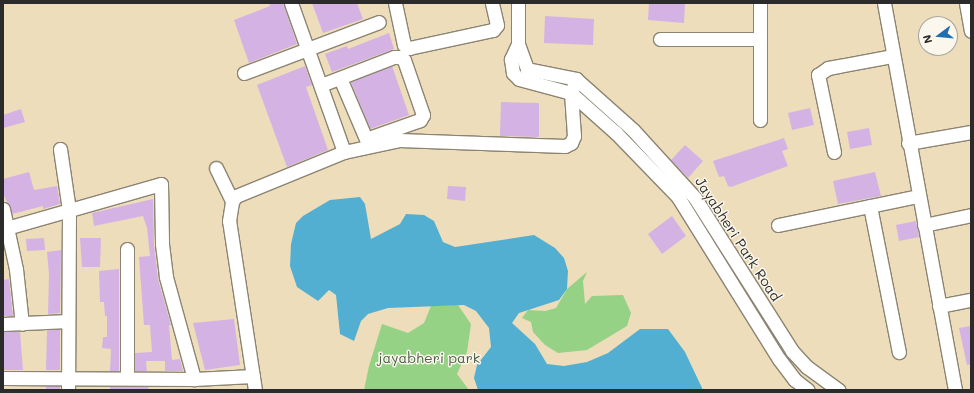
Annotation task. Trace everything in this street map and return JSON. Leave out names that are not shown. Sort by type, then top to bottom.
[{"type":"street","points":[[291,3],[344,152]]},
{"type":"street","points":[[395,3],[404,45],[409,48],[493,30],[497,25],[492,3]]},
{"type":"street","name":"Jayabheri Park Road","points":[[518,3],[518,44],[527,69],[576,79],[633,130],[688,189],[792,352],[807,367],[839,390]]},
{"type":"street","points":[[760,3],[760,120]]},
{"type":"street","points":[[884,3],[908,143],[940,306],[954,390]]},
{"type":"street","points":[[966,3],[971,31]]},
{"type":"street","points":[[244,73],[379,22]]},
{"type":"street","points":[[660,39],[759,39]]},
{"type":"street","name":"Jayabheri Park Road","points":[[518,44],[511,60],[513,73],[519,80],[571,93],[616,133],[678,197],[779,358],[795,380],[808,390]]},
{"type":"street","points":[[834,152],[818,75],[828,68],[893,56]]},
{"type":"street","points":[[232,201],[252,188],[344,152],[385,138],[420,120],[423,115],[404,60],[394,57],[321,85]]},
{"type":"street","points":[[340,78],[363,136],[370,139],[425,139],[564,146],[571,143],[574,136],[571,93],[576,79]]},
{"type":"street","points":[[908,143],[971,132]]},
{"type":"street","points":[[60,149],[70,210],[68,383]]},
{"type":"street","points":[[216,168],[232,201],[229,221],[255,390]]},
{"type":"street","points":[[5,229],[161,184],[162,244],[166,277],[194,379]]},
{"type":"street","points":[[778,225],[918,196]]},
{"type":"street","points":[[870,206],[899,352]]},
{"type":"street","points":[[3,209],[5,229],[16,269],[22,324]]},
{"type":"street","points":[[924,225],[971,215]]},
{"type":"street","points":[[127,249],[127,378]]},
{"type":"street","points":[[940,306],[971,300]]},
{"type":"street","points":[[3,324],[68,321]]},
{"type":"street","points":[[3,378],[68,383],[127,378],[194,379],[253,376]]},
{"type":"green space","points":[[587,272],[583,281],[585,304],[592,296],[623,295],[631,313],[627,326],[587,350],[558,353],[545,345],[533,332],[531,322],[522,318],[528,310],[545,311],[556,308],[567,289]]},
{"type":"green space","name":"jayabheri park","points":[[458,305],[471,324],[467,352],[457,374],[469,390],[364,390],[369,366],[382,324],[408,333],[424,323],[431,306]]},
{"type":"water","points":[[360,197],[365,204],[371,239],[400,224],[406,214],[424,215],[434,221],[443,242],[455,247],[534,235],[555,248],[564,258],[568,271],[567,289],[559,300],[519,313],[512,323],[535,344],[547,364],[564,366],[587,362],[608,353],[640,329],[668,329],[685,352],[703,390],[478,390],[474,378],[477,365],[491,347],[489,328],[476,311],[464,305],[388,308],[368,314],[361,321],[354,341],[340,334],[336,295],[329,290],[318,301],[297,287],[290,266],[291,244],[296,223],[303,216],[330,200]]},
{"type":"building","points":[[269,3],[283,3],[297,44],[249,63],[234,20],[270,6]]},
{"type":"building","points":[[312,3],[357,3],[363,19],[323,33]]},
{"type":"building","points":[[649,3],[685,3],[684,23],[648,20]]},
{"type":"building","points":[[545,16],[594,19],[593,45],[544,43]]},
{"type":"building","points":[[389,33],[394,49],[332,72],[325,54],[347,46],[348,49]]},
{"type":"building","points":[[305,66],[312,85],[306,87],[328,150],[287,167],[257,85]]},
{"type":"building","points":[[392,66],[409,115],[370,129],[351,82]]},
{"type":"building","points":[[501,102],[539,103],[539,137],[500,136]]},
{"type":"building","points":[[810,108],[814,125],[792,130],[788,113]]},
{"type":"building","points":[[21,109],[25,122],[3,128],[3,115]]},
{"type":"building","points":[[869,128],[872,145],[850,149],[847,132]]},
{"type":"building","points":[[784,138],[788,149],[782,151],[788,166],[731,187],[728,186],[724,176],[719,177],[713,161]]},
{"type":"building","points":[[685,145],[703,161],[688,178],[671,160]]},
{"type":"building","points":[[29,172],[34,190],[57,186],[60,204],[43,209],[43,206],[12,214],[3,193],[3,179]]},
{"type":"building","points":[[875,172],[881,196],[838,204],[833,181]]},
{"type":"building","points":[[448,186],[466,187],[465,201],[447,199]]},
{"type":"building","points":[[153,199],[154,245],[158,279],[171,325],[169,325],[172,360],[180,359],[183,371],[165,371],[165,361],[146,361],[147,371],[135,371],[135,353],[152,352],[150,325],[144,325],[139,257],[150,256],[147,228],[143,216],[94,226],[92,213]]},
{"type":"building","points":[[672,216],[686,236],[662,254],[648,234]]},
{"type":"building","points":[[916,221],[919,237],[899,241],[896,225]]},
{"type":"building","points":[[44,238],[45,250],[27,251],[26,239]]},
{"type":"building","points":[[80,238],[101,238],[100,267],[82,267]]},
{"type":"building","points":[[61,250],[60,313],[48,314],[49,274],[47,252]]},
{"type":"building","points":[[119,269],[119,371],[110,371],[111,349],[102,348],[103,337],[107,337],[107,316],[105,316],[104,302],[100,302],[99,271]]},
{"type":"building","points":[[9,279],[13,316],[4,316],[3,280]]},
{"type":"building","points":[[234,319],[240,365],[205,370],[193,323]]},
{"type":"building","points":[[971,326],[971,364],[967,365],[959,328]]},
{"type":"building","points":[[60,329],[60,370],[46,370],[47,330]]},
{"type":"building","points":[[3,332],[20,332],[23,370],[4,370]]},
{"type":"building","points":[[46,386],[60,386],[60,390],[46,390]]},
{"type":"building","points":[[110,387],[148,387],[149,390],[110,390]]}]
